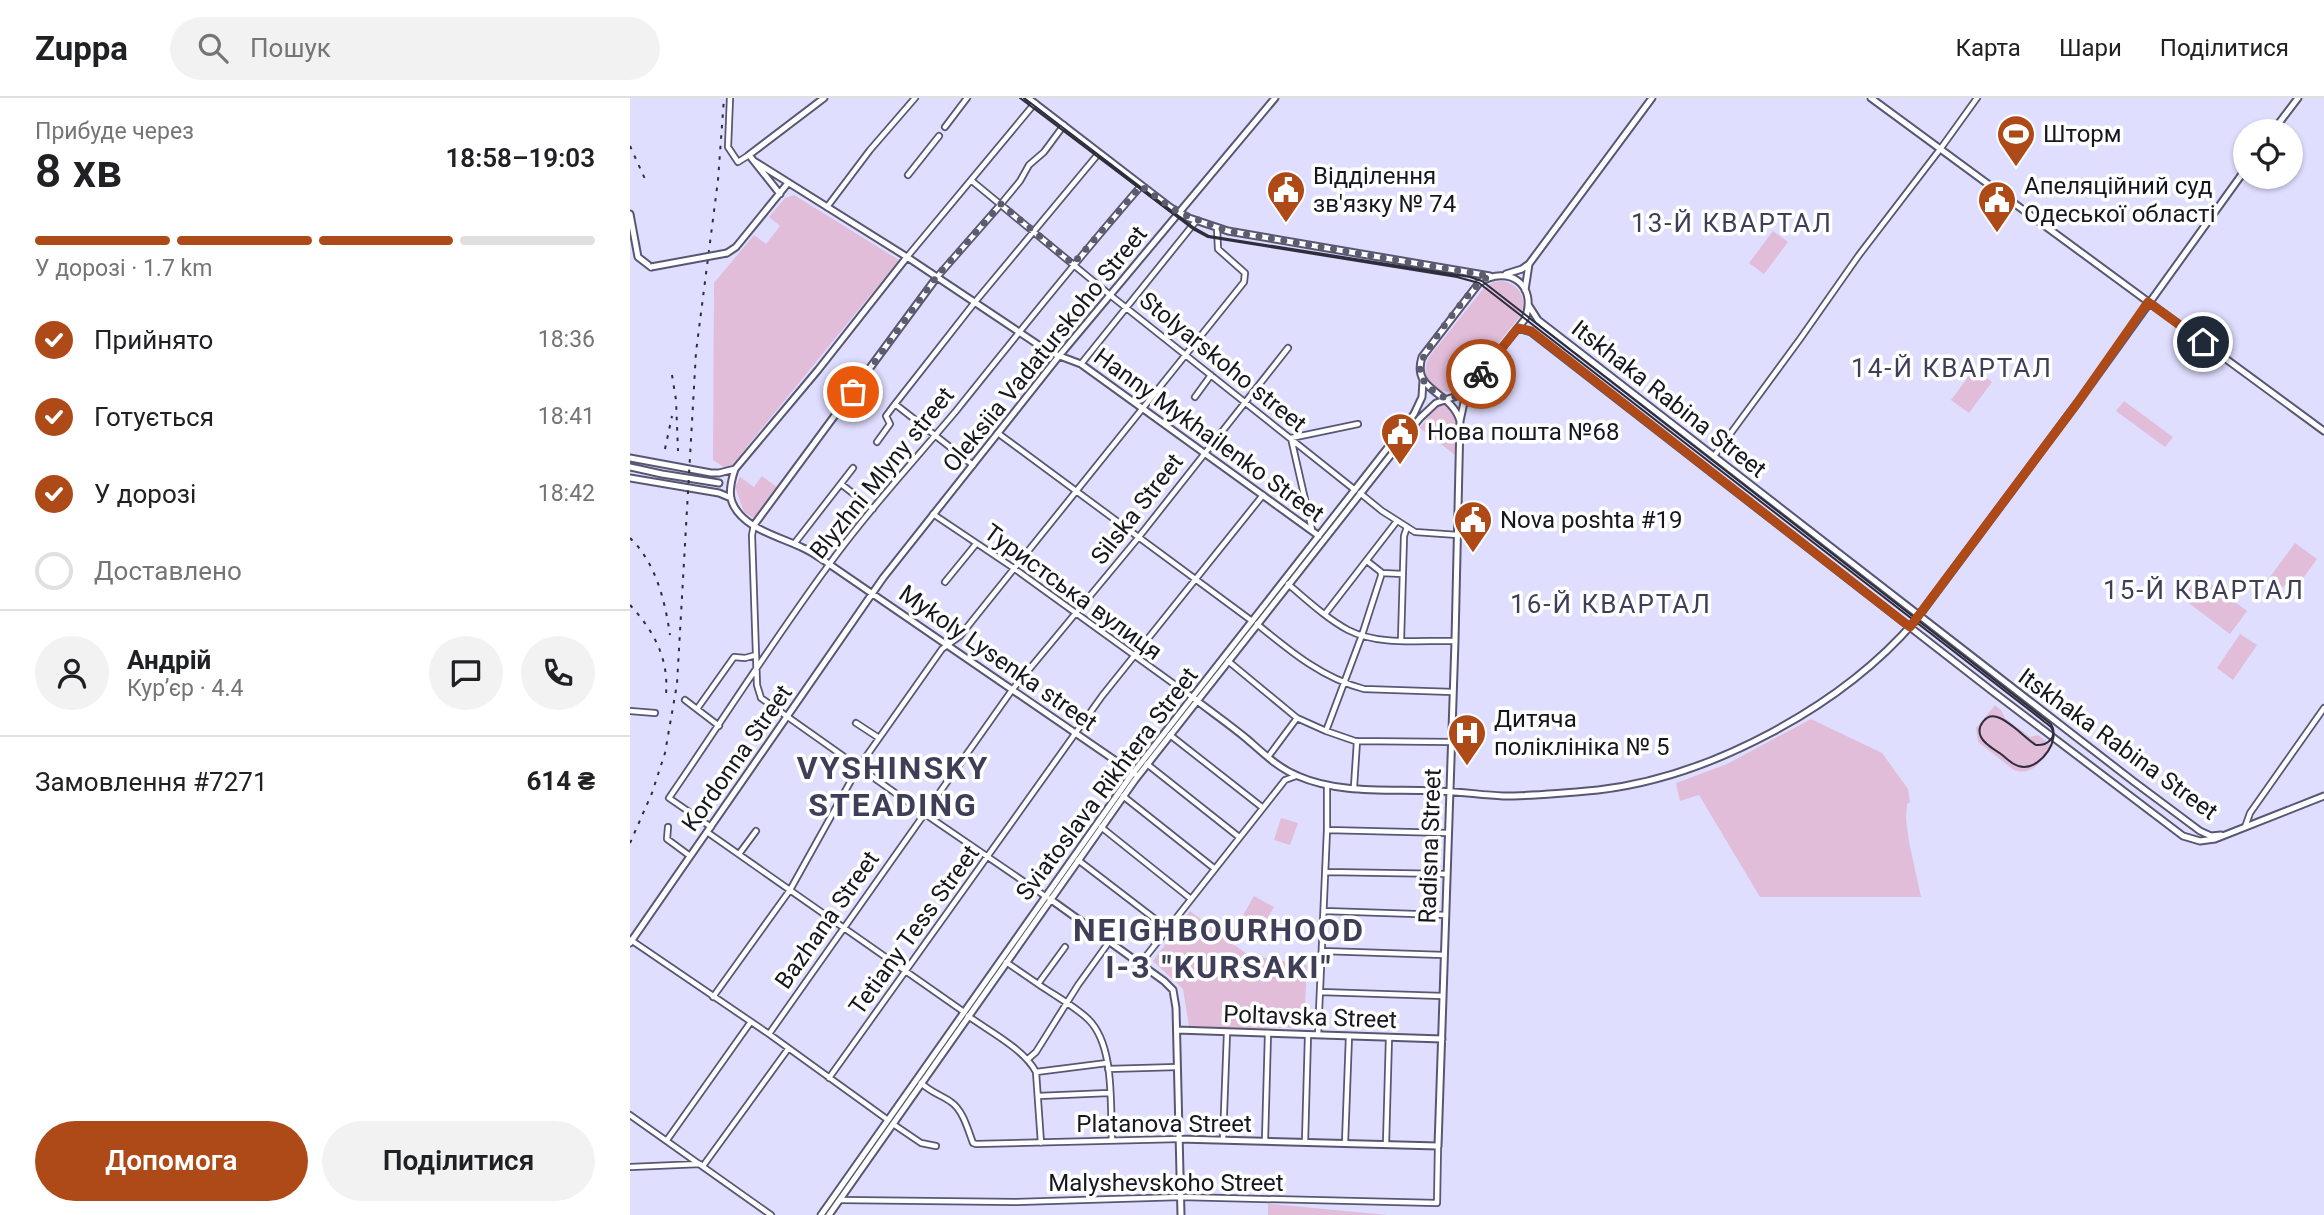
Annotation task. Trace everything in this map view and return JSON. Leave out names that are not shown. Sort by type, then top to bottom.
[{"type":"street","points":[[730,98],[728,146],[738,162],[824,98]]},
{"type":"street","points":[[826,208],[870,150],[915,98]]},
{"type":"street","points":[[945,127],[967,98]]},
{"type":"street","points":[[1028,98],[1141,186],[1179,213],[1196,220],[1217,228],[1490,276],[1511,274],[1529,264],[1652,98]]},
{"type":"street","name":"Oleksiia Vadaturskoho Street","points":[[873,592],[1059,356],[1275,98]]},
{"type":"street","points":[[1871,98],[2324,431]]},
{"type":"street","points":[[1714,456],[1859,254],[1977,98]]},
{"type":"street","points":[[2282,119],[2298,98]]},
{"type":"street","points":[[754,525],[738,512],[731,498],[735,469],[1035,103]]},
{"type":"street","points":[[1064,125],[1044,152],[1029,165],[1001,204],[937,276],[754,525],[752,535],[757,685],[761,698],[1047,898],[1173,990],[1177,1008],[1181,1215]]},
{"type":"street","points":[[908,175],[939,136]]},
{"type":"street","points":[[877,442],[890,424],[886,416],[895,404],[1032,231],[1099,153]]},
{"type":"street","name":"Hanny Mykhailenko Street","points":[[750,155],[780,194]]},
{"type":"street","name":"Hanny Mykhailenko Street","points":[[754,161],[937,276],[1049,352],[1081,364],[1318,535]]},
{"type":"street","name":"Stolyarskoho street","points":[[972,181],[1110,295],[1397,521],[1424,533],[1458,535]]},
{"type":"street","points":[[630,214],[638,257],[651,267],[727,253],[736,247],[789,183]]},
{"type":"street","name":"Blyzhni Mlyny street","points":[[709,829],[669,798],[771,646],[873,509],[1073,264],[1141,186]]},
{"type":"street","name":"Туристська вулиця","points":[[933,514],[1194,699],[1277,765],[1297,776],[1327,786],[1524,795],[1601,789],[1644,781],[1735,750],[1790,722],[1833,694],[1910,627],[2078,402],[2233,186]]},
{"type":"street","points":[[1081,364],[1196,220]]},
{"type":"street","points":[[713,998],[790,890],[858,768],[942,649],[960,636],[1246,278],[1245,273],[1218,249],[1217,228]]},
{"type":"street","points":[[1466,393],[1525,319],[1529,306],[1525,290],[1529,264]]},
{"type":"street","points":[[1499,275],[1514,279],[1525,290]]},
{"type":"street","name":"Sviatoslava Rikhtera Street","points":[[1358,492],[1414,414],[1422,397],[1423,381],[1419,365],[1422,357],[1470,293],[1490,276]]},
{"type":"street","name":"Itskhaka Rabina Street","points":[[1529,306],[1538,320],[2197,829],[2211,835],[2228,834]]},
{"type":"street","name":"Itskhaka Rabina Street","points":[[1518,328],[1531,331],[2052,737],[2187,838],[2209,841],[2228,834]]},
{"type":"street","name":"Silska Street","points":[[1012,690],[1138,538],[1287,348]]},
{"type":"street","points":[[1195,397],[1211,375]]},
{"type":"street","points":[[1423,381],[1435,393],[1447,399],[1460,421]]},
{"type":"street","name":"Sviatoslava Rikhtera Street","points":[[829,1215],[966,1014],[1135,775],[1318,535],[1420,418],[1436,403],[1466,393]]},
{"type":"street","name":"Radisna Street","points":[[1438,1146],[1460,421],[1466,393]]},
{"type":"street","points":[[895,404],[973,465]]},
{"type":"street","points":[[1318,535],[1290,438],[1359,424]]},
{"type":"street","points":[[999,434],[1299,658],[1343,682],[1364,689],[1453,692]]},
{"type":"street","points":[[630,458],[719,473],[735,469]]},
{"type":"street","points":[[630,467],[719,483]]},
{"type":"street","points":[[794,544],[853,468]]},
{"type":"street","points":[[715,493],[719,473]]},
{"type":"street","points":[[630,478],[731,498]]},
{"type":"street","points":[[841,484],[873,509]]},
{"type":"street","name":"Tetiany Tess Street","points":[[829,1078],[1102,696],[1263,495]]},
{"type":"street","points":[[1325,614],[1397,521]]},
{"type":"street","name":"Mykoly Lysenka street","points":[[754,525],[830,564],[873,592],[1135,775]]},
{"type":"street","points":[[1401,640],[1404,536],[1407,527]]},
{"type":"street","name":"Sviatoslava Rikhtera Street","points":[[821,1215],[921,1083],[966,1014],[1006,962],[1047,898],[1078,860],[1135,775],[1147,764],[1254,622],[1288,584],[1318,535]]},
{"type":"street","points":[[945,582],[976,544]]},
{"type":"street","points":[[1367,561],[1381,573],[1403,574]]},
{"type":"street","points":[[1326,731],[1362,635],[1381,573]]},
{"type":"street","points":[[1288,584],[1325,614],[1362,635],[1401,640],[1455,641]]},
{"type":"street","name":"Kordonna Street","points":[[630,941],[873,592]]},
{"type":"street","points":[[697,709],[734,657],[756,655]]},
{"type":"street","points":[[1227,661],[1297,718],[1326,731],[1357,741],[1451,742]]},
{"type":"street","name":"Bazhana Street","points":[[769,1034],[1012,690]]},
{"type":"street","points":[[685,700],[719,726]]},
{"type":"street","points":[[2245,827],[2250,813],[2324,708]]},
{"type":"street","points":[[630,711],[655,713]]},
{"type":"street","points":[[1268,757],[1297,718]]},
{"type":"street","points":[[856,723],[879,738]]},
{"type":"street","points":[[1170,734],[1263,807]]},
{"type":"street","points":[[1354,788],[1357,741]]},
{"type":"street","points":[[1147,764],[1239,837]]},
{"type":"street","points":[[1140,964],[1285,779],[1297,776]]},
{"type":"street","points":[[1318,1035],[1326,872],[1327,786]]},
{"type":"street","points":[[1123,796],[1215,869]]},
{"type":"street","points":[[2228,834],[2324,796]]},
{"type":"street","points":[[668,827],[667,839],[691,856]]},
{"type":"street","points":[[1101,827],[1191,899]]},
{"type":"street","points":[[709,829],[739,854],[1028,1059],[1036,1072],[1041,1143]]},
{"type":"street","points":[[2187,838],[2197,838],[2197,829]]},
{"type":"street","points":[[1327,830],[1448,833]]},
{"type":"street","points":[[739,854],[756,831]]},
{"type":"street","points":[[1078,860],[1168,929]]},
{"type":"street","points":[[1326,872],[1447,874]]},
{"type":"street","points":[[1324,911],[1446,915]]},
{"type":"street","points":[[630,941],[769,1034],[921,1143],[936,1146]]},
{"type":"street","points":[[1028,1059],[1036,1052],[1109,942]]},
{"type":"street","points":[[1038,984],[1066,947]]},
{"type":"street","points":[[1322,951],[1444,955]]},
{"type":"street","points":[[1006,962],[1089,1020],[1101,1036],[1107,1066],[1112,1140]]},
{"type":"street","points":[[1320,992],[1443,996]]},
{"type":"street","points":[[667,1140],[750,1023]]},
{"type":"street","name":"Poltavska Street","points":[[1177,1030],[1442,1039]]},
{"type":"street","points":[[1223,1139],[1227,1032]]},
{"type":"street","points":[[1265,1140],[1268,1033]]},
{"type":"street","points":[[1305,1142],[1308,1034]]},
{"type":"street","points":[[1345,1143],[1349,1036]]},
{"type":"street","points":[[1386,1144],[1389,1037]]},
{"type":"street","points":[[702,1165],[788,1049]]},
{"type":"street","points":[[1036,1072],[1107,1066],[1177,1067]]},
{"type":"street","name":"Platanova Street","points":[[921,1083],[933,1094],[953,1103],[962,1116],[973,1143],[1223,1139],[1438,1146]]},
{"type":"street","points":[[1038,1096],[1109,1093]]},
{"type":"street","points":[[630,1115],[771,1215]]},
{"type":"street","name":"Malyshevskoho Street","points":[[840,1200],[1015,1202],[1181,1197],[1437,1203],[1438,1146]]},
{"type":"street","points":[[630,1167],[702,1165]]},
{"type":"shaded area","points":[[794,195],[899,260],[728,470],[713,460],[714,283],[754,235],[766,244],[780,226],[769,217],[785,198]]},
{"type":"shaded area","points":[[1773,231],[1788,242],[1764,274],[1749,263]]},
{"type":"shaded area","points":[[1503,281],[1521,293],[1521,315],[1463,387],[1446,392],[1439,390],[1428,381],[1426,366],[1429,357],[1483,289],[1493,282]]},
{"type":"shaded area","points":[[1974,369],[1992,382],[1969,413],[1951,400]]},
{"type":"shaded area","points":[[2124,401],[2173,437],[2165,447],[2116,411]]},
{"type":"shaded area","points":[[1441,405],[1449,405],[1457,417],[1455,455],[1420,428],[1433,410]]},
{"type":"shaded area","points":[[762,476],[778,488],[756,520],[744,512],[735,487],[740,477],[754,487]]},
{"type":"shaded area","points":[[2295,543],[2317,559],[2296,588],[2288,582],[2283,587],[2270,577]]},
{"type":"shaded area","points":[[2199,575],[2247,611],[2230,634],[2182,598]]},
{"type":"shaded area","points":[[2240,634],[2257,645],[2233,680],[2217,668]]},
{"type":"shaded area","points":[[1995,705],[2005,718],[2030,737],[2038,735],[2053,746],[2032,769],[2021,772],[2014,770],[1978,742],[1976,728]]},
{"type":"shaded area","points":[[1811,719],[1882,753],[1908,789],[1910,802],[1907,804],[1906,819],[1921,897],[1760,897],[1699,795],[1680,801],[1676,783],[1727,764]]},
{"type":"shaded area","points":[[1281,818],[1298,823],[1290,845],[1274,840]]},
{"type":"shaded area","points":[[1254,896],[1274,907],[1252,944],[1233,933]]},
{"type":"shaded area","points":[[1190,911],[1248,955],[1307,965],[1304,1027],[1190,1032],[1183,989],[1153,961]]},
{"type":"shaded area","points":[[1268,1204],[1272,1204],[1387,1215],[1268,1215]]},
{"type":"tram line","points":[[1020,98],[1193,229],[1208,237],[1457,277],[1479,283],[2053,731],[2050,740],[2036,745],[2007,722],[1993,716],[1986,719],[1980,729],[1981,737],[1987,744],[2021,767],[2031,766],[2048,751],[2054,737],[2053,730],[2051,724],[1482,281],[1209,236],[1193,227],[1024,98]]},
{"type":"railway","points":[[630,843],[652,793],[665,753],[677,684],[696,352],[718,180],[724,98]]},
{"type":"railway","points":[[630,146],[645,179]]},
{"type":"railway","points":[[672,375],[678,451]]},
{"type":"railway","points":[[665,449],[672,416]]},
{"type":"railway","points":[[630,538],[647,559],[658,583],[670,635]]},
{"type":"railway","points":[[630,605],[658,646],[665,669],[666,694]]},
{"type":"way so far","points":[[853,392],[937,276],[1001,204],[1073,264],[1141,186],[1179,213],[1228,231],[1490,276],[1470,293],[1422,357],[1419,365],[1423,381],[1435,393],[1447,399],[1466,393],[1481,374]]},
{"type":"place","name":"Шторм","points":[[2016,168]]},
{"type":"place","name":"Відділення зв'язку № 74","points":[[1286,224]]},
{"type":"place","name":"Апеляційний суд Одеської області","points":[[1997,234]]},
{"type":"place","name":"Нова пошта №68","points":[[1400,466]]},
{"type":"place","name":"Nova poshta #19","points":[[1473,554]]},
{"type":"place","name":"Дитяча поліклініка № 5","points":[[1467,767]]},
{"type":"district","name":"13-Й КВАРТАЛ","points":[[1732,223]]},
{"type":"district","name":"14-Й КВАРТАЛ","points":[[1952,368]]},
{"type":"district","name":"15-Й КВАРТАЛ","points":[[2204,590]]},
{"type":"district","name":"16-Й КВАРТАЛ","points":[[1611,604]]},
{"type":"district","name":"VYSHINSKY STEADING","points":[[893,786]]},
{"type":"district","name":"NEIGHBOURHOOD I-3 \"KURSAKI\"","points":[[1219,948]]},
{"type":"route","points":[[1481,374],[1518,328],[1531,331],[1910,627],[2078,402],[2148,302],[2203,342]]}]
